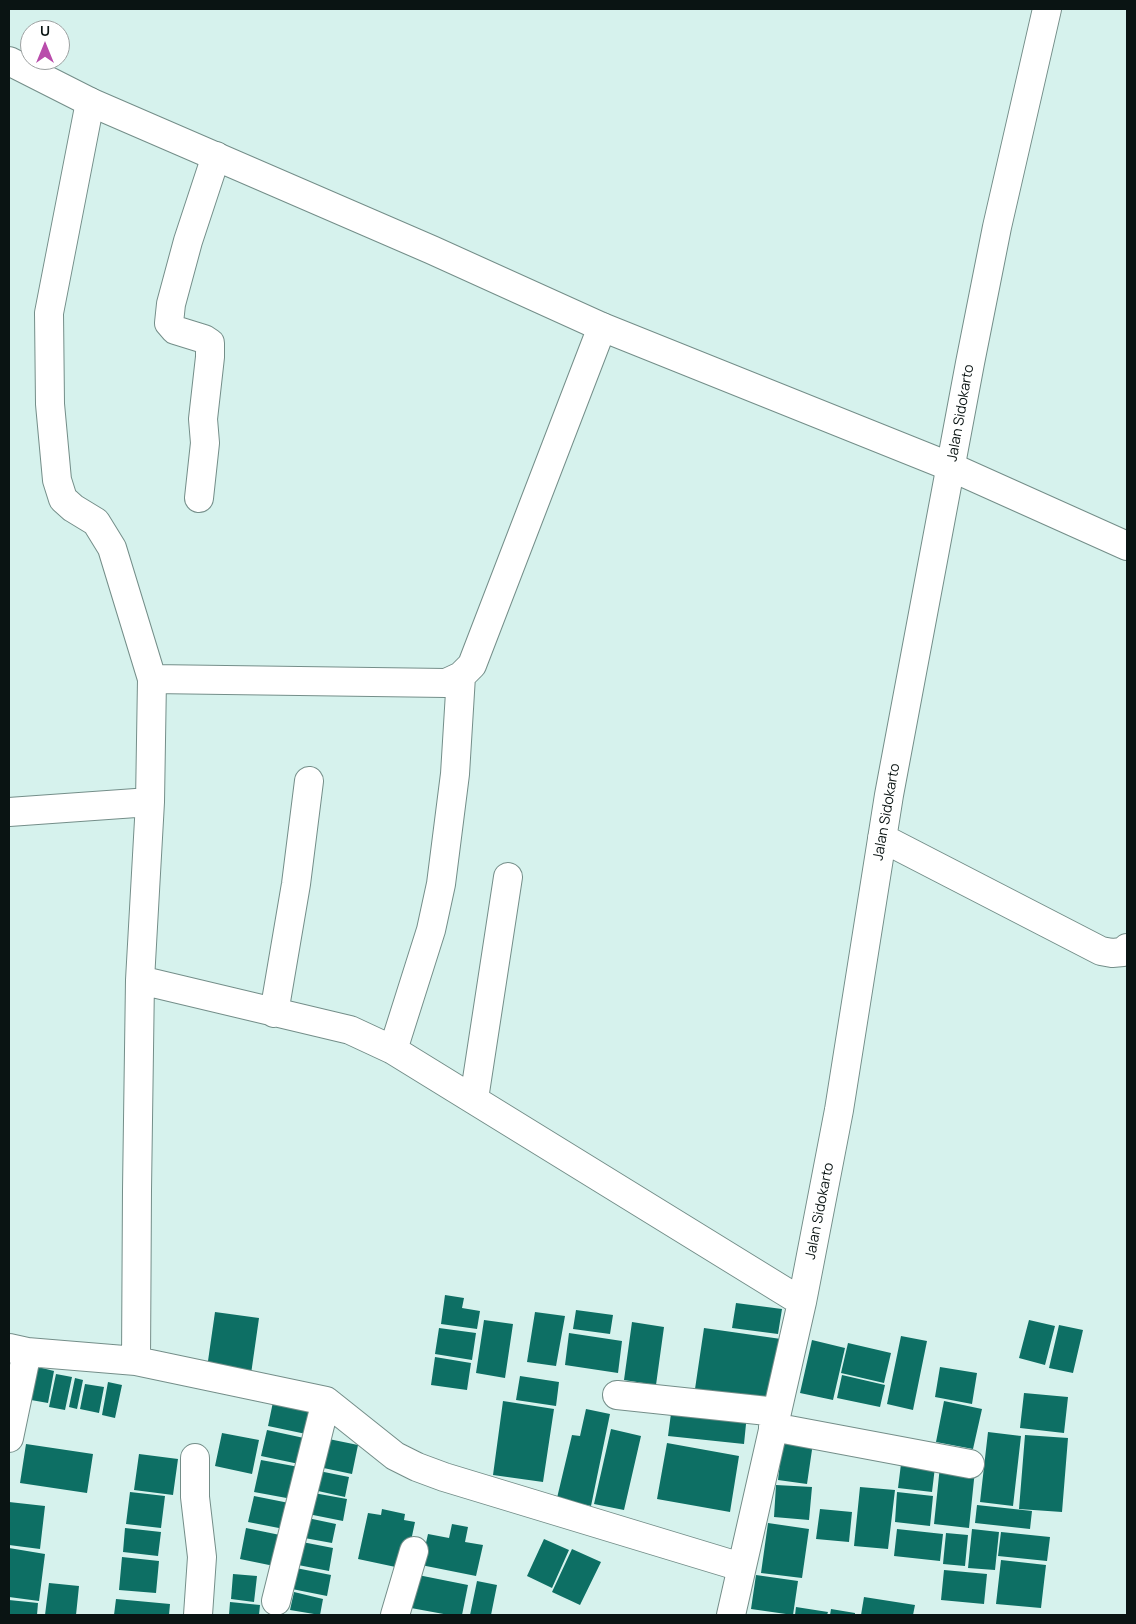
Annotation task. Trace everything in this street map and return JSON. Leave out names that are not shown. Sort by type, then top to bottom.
[{"type":"street","name":"Jalan Sidokarto","points":[[731,1615],[802,1302],[839,1110],[882,838],[996,227],[1047,9]]},
{"type":"street","points":[[9,61],[90,102],[602,327],[951,467],[1127,546]]},
{"type":"street","points":[[90,102],[49,313],[50,404],[57,480],[64,499],[73,508],[96,522],[112,548],[152,679],[150,802],[140,980],[136,1361]]},
{"type":"street","points":[[198,498],[205,443],[203,419],[210,343],[204,339],[175,330],[169,323],[171,304],[188,241],[216,156]]},
{"type":"street","points":[[152,679],[446,683],[461,676],[472,665],[602,327]]},
{"type":"street","points":[[393,1050],[432,930],[441,884],[455,774],[461,676]]},
{"type":"street","points":[[274,1013],[296,884],[309,781]]},
{"type":"street","points":[[9,812],[150,802]]},
{"type":"street","points":[[882,838],[1101,951],[1112,954],[1123,952],[1127,948]]},
{"type":"street","points":[[474,1099],[508,877]]},
{"type":"street","points":[[140,980],[350,1030],[393,1050],[802,1302]]},
{"type":"street","points":[[9,1438],[18,1350],[136,1361],[326,1401],[395,1456],[417,1467],[444,1477],[741,1567]]},
{"type":"street","points":[[617,1395],[775,1419],[970,1464]]},
{"type":"street","points":[[276,1601],[326,1401]]},
{"type":"street","points":[[195,1458],[195,1497],[202,1557],[198,1615]]},
{"type":"street","points":[[395,1615],[414,1551]]},
{"type":"building","points":[[445,1295],[464,1298],[462,1308],[480,1311],[477,1329],[441,1324]]},
{"type":"building","points":[[736,1303],[782,1309],[778,1334],[732,1328]]},
{"type":"building","points":[[576,1310],[613,1315],[610,1334],[573,1329]]},
{"type":"building","points":[[215,1312],[259,1318],[250,1381],[206,1375]]},
{"type":"building","points":[[535,1312],[565,1316],[556,1366],[527,1362]]},
{"type":"building","points":[[484,1320],[513,1324],[505,1378],[476,1373]]},
{"type":"building","points":[[1029,1320],[1055,1326],[1045,1365],[1019,1358]]},
{"type":"building","points":[[632,1322],[664,1327],[656,1385],[624,1380]]},
{"type":"building","points":[[1059,1325],[1083,1330],[1073,1373],[1049,1368]]},
{"type":"building","points":[[439,1328],[476,1333],[472,1360],[435,1354]]},
{"type":"building","points":[[704,1328],[781,1339],[772,1400],[695,1389]]},
{"type":"building","points":[[569,1333],[622,1341],[618,1373],[565,1365]]},
{"type":"building","points":[[901,1336],[927,1341],[913,1410],[887,1404]]},
{"type":"building","points":[[812,1340],[845,1348],[833,1400],[800,1393]]},
{"type":"building","points":[[848,1343],[891,1353],[884,1383],[841,1373]]},
{"type":"building","points":[[435,1357],[471,1363],[467,1390],[431,1385]]},
{"type":"building","points":[[38,1367],[54,1371],[48,1403],[31,1400]]},
{"type":"building","points":[[940,1367],[977,1373],[972,1404],[935,1397]]},
{"type":"building","points":[[56,1374],[72,1377],[65,1410],[49,1407]]},
{"type":"building","points":[[842,1375],[885,1385],[880,1407],[837,1398]]},
{"type":"building","points":[[520,1376],[559,1382],[556,1406],[516,1400]]},
{"type":"building","points":[[75,1378],[83,1380],[77,1409],[69,1407]]},
{"type":"building","points":[[108,1382],[122,1385],[115,1418],[102,1415]]},
{"type":"building","points":[[85,1384],[104,1387],[99,1413],[80,1409]]},
{"type":"building","points":[[1024,1393],[1068,1397],[1064,1433],[1020,1428]]},
{"type":"building","points":[[503,1401],[554,1409],[543,1482],[493,1475]]},
{"type":"building","points":[[944,1401],[982,1409],[973,1449],[936,1442]]},
{"type":"building","points":[[273,1402],[310,1410],[306,1434],[268,1426]]},
{"type":"building","points":[[672,1406],[747,1414],[744,1444],[668,1436]]},
{"type":"building","points":[[586,1409],[610,1414],[591,1506],[557,1498],[572,1435],[580,1436]]},
{"type":"building","points":[[611,1429],[641,1436],[624,1510],[594,1504]]},
{"type":"building","points":[[267,1430],[304,1438],[299,1464],[261,1456]]},
{"type":"building","points":[[988,1432],[1021,1436],[1013,1506],[980,1502]]},
{"type":"building","points":[[222,1433],[259,1440],[252,1474],[215,1466]]},
{"type":"building","points":[[1025,1435],[1068,1438],[1062,1512],[1019,1509]]},
{"type":"building","points":[[319,1437],[358,1445],[352,1474],[314,1466]]},
{"type":"building","points":[[783,1438],[813,1443],[807,1484],[778,1480]]},
{"type":"building","points":[[667,1443],[739,1456],[730,1512],[657,1499]]},
{"type":"building","points":[[26,1444],[93,1454],[87,1493],[20,1483]]},
{"type":"building","points":[[139,1454],[178,1459],[173,1495],[134,1490]]},
{"type":"building","points":[[261,1460],[299,1467],[292,1499],[254,1492]]},
{"type":"building","points":[[901,1464],[935,1467],[932,1492],[898,1488]]},
{"type":"building","points":[[940,1466],[975,1470],[969,1528],[934,1524]]},
{"type":"building","points":[[314,1470],[349,1477],[345,1497],[309,1489]]},
{"type":"building","points":[[776,1485],[812,1487],[809,1520],[774,1517]]},
{"type":"building","points":[[860,1487],[895,1490],[888,1549],[854,1546]]},
{"type":"building","points":[[130,1492],[165,1496],[161,1528],[126,1524]]},
{"type":"building","points":[[308,1492],[347,1499],[343,1521],[303,1513]]},
{"type":"building","points":[[897,1492],[933,1496],[930,1526],[895,1522]]},
{"type":"building","points":[[254,1496],[289,1503],[284,1529],[248,1522]]},
{"type":"building","points":[[9,1502],[45,1506],[40,1549],[9,1545]]},
{"type":"building","points":[[977,1505],[1032,1511],[1030,1529],[975,1523]]},
{"type":"building","points":[[382,1509],[405,1514],[404,1520],[415,1522],[405,1569],[358,1559],[368,1513],[381,1515]]},
{"type":"building","points":[[820,1509],[852,1512],[849,1542],[816,1539]]},
{"type":"building","points":[[303,1517],[336,1524],[332,1543],[299,1537]]},
{"type":"building","points":[[768,1523],[809,1529],[802,1578],[761,1573]]},
{"type":"building","points":[[452,1524],[468,1527],[465,1542],[483,1545],[476,1576],[421,1565],[428,1534],[449,1538]]},
{"type":"building","points":[[125,1528],[161,1532],[158,1556],[123,1552]]},
{"type":"building","points":[[246,1528],[280,1535],[274,1566],[240,1559]]},
{"type":"building","points":[[897,1529],[943,1534],[940,1561],[894,1556]]},
{"type":"building","points":[[972,1529],[999,1532],[995,1570],[968,1568]]},
{"type":"building","points":[[1001,1532],[1050,1537],[1047,1561],[998,1556]]},
{"type":"building","points":[[946,1533],[968,1535],[965,1566],[943,1564]]},
{"type":"building","points":[[544,1539],[569,1550],[552,1588],[527,1576]]},
{"type":"building","points":[[297,1541],[333,1548],[329,1571],[293,1564]]},
{"type":"building","points":[[9,1548],[45,1554],[39,1601],[9,1597]]},
{"type":"building","points":[[572,1549],[601,1562],[580,1605],[552,1592]]},
{"type":"building","points":[[122,1557],[159,1561],[156,1593],[119,1590]]},
{"type":"building","points":[[1001,1560],[1046,1565],[1041,1608],[996,1604]]},
{"type":"building","points":[[291,1567],[331,1575],[327,1596],[287,1588]]},
{"type":"building","points":[[944,1570],[987,1574],[984,1604],[941,1600]]},
{"type":"building","points":[[233,1574],[257,1576],[254,1602],[231,1599]]},
{"type":"building","points":[[418,1575],[468,1585],[462,1615],[449,1615],[411,1608]]},
{"type":"building","points":[[756,1575],[798,1581],[793,1615],[751,1609]]},
{"type":"building","points":[[477,1581],[497,1585],[491,1615],[470,1615]]},
{"type":"building","points":[[49,1583],[79,1586],[76,1615],[45,1615]]},
{"type":"building","points":[[294,1592],[323,1599],[320,1615],[290,1610]]},
{"type":"building","points":[[864,1597],[915,1605],[913,1615],[861,1615]]},
{"type":"building","points":[[116,1599],[170,1604],[169,1615],[114,1615]]},
{"type":"building","points":[[9,1600],[38,1603],[37,1615],[9,1615]]},
{"type":"building","points":[[230,1602],[260,1605],[259,1615],[229,1615]]},
{"type":"building","points":[[796,1607],[828,1612],[827,1615],[795,1615]]},
{"type":"building","points":[[831,1609],[855,1613],[855,1615],[830,1615]]}]
